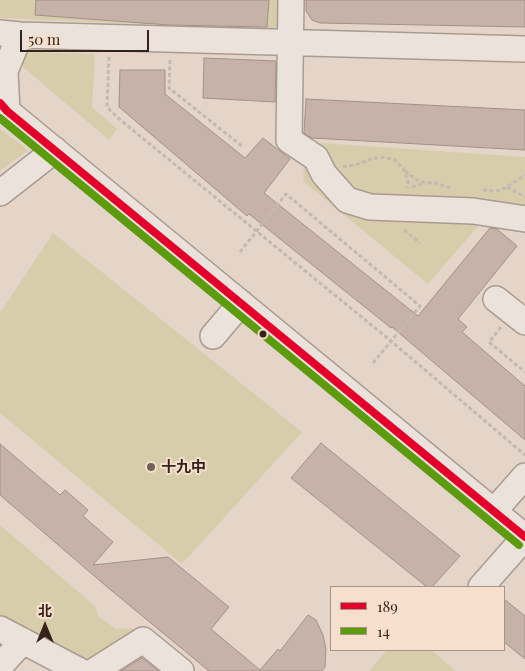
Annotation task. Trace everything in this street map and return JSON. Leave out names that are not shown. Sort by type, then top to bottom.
[{"type":"street","points":[[291,0],[289,140],[316,158],[324,174],[347,200],[370,207],[473,211],[525,219]]},
{"type":"street","points":[[482,586],[525,537],[4,107],[5,71],[10,34],[525,49]]},
{"type":"street","points":[[0,193],[55,150]]},
{"type":"street","points":[[496,299],[525,322]]},
{"type":"street","points":[[213,336],[241,303]]},
{"type":"street","points":[[494,511],[525,476]]},
{"type":"street","points":[[0,629],[80,671]]},
{"type":"street","points":[[94,671],[143,640],[180,671]]},
{"type":"street","points":[[0,666],[23,641]]},
{"type":"path","points":[[110,38],[108,107],[118,118],[391,341],[525,455]]},
{"type":"path","points":[[170,39],[170,88],[243,147]]},
{"type":"path","points":[[324,174],[335,168],[383,157],[395,160],[417,180],[459,189]]},
{"type":"path","points":[[392,208],[406,191],[408,182],[405,171]]},
{"type":"path","points":[[479,190],[498,191],[525,175]]},
{"type":"path","points":[[507,187],[525,197]]},
{"type":"path","points":[[240,252],[286,194],[420,306],[373,363]]},
{"type":"path","points":[[488,342],[525,372]]},
{"type":"shaded area","points":[[0,0],[281,0],[281,30],[0,18]]},
{"type":"shaded area","points":[[25,52],[95,54],[92,107],[117,129],[109,140],[23,67]]},
{"type":"shaded area","points":[[0,129],[28,150],[0,171]]},
{"type":"shaded area","points":[[306,142],[525,157],[525,230],[480,224],[428,284],[303,181]]},
{"type":"shaded area","points":[[53,233],[302,432],[182,564],[0,413],[0,313]]},
{"type":"shaded area","points":[[0,525],[95,606],[98,616],[116,629],[133,628],[141,634],[104,660],[62,656],[0,623]]},
{"type":"shaded area","points":[[386,651],[432,651],[456,671],[369,671]]},
{"type":"building","points":[[36,0],[269,0],[267,27],[169,25],[35,15]]},
{"type":"building","points":[[306,0],[525,0],[525,27],[320,23],[312,20],[306,11]]},
{"type":"building","points":[[204,58],[276,61],[275,102],[203,98]]},
{"type":"building","points":[[120,70],[165,70],[165,94],[245,158],[263,138],[290,159],[264,193],[418,316],[490,228],[497,229],[517,246],[458,319],[467,327],[462,332],[525,386],[525,440],[392,327],[249,214],[247,216],[119,107]]},
{"type":"building","points":[[306,99],[525,110],[525,150],[312,138],[304,133]]},
{"type":"building","points":[[321,443],[460,556],[433,586],[426,586],[291,478]]},
{"type":"building","points":[[0,444],[60,495],[65,490],[88,510],[83,516],[113,542],[93,565],[168,557],[229,607],[211,629],[260,670],[278,649],[280,651],[308,615],[316,620],[323,635],[326,649],[325,667],[322,671],[209,671],[0,495]]},
{"type":"building","points":[[505,600],[525,616],[525,659],[505,643]]},
{"type":"building","points":[[142,658],[158,671],[121,671]]},
{"type":"transit line","name":"189","points":[[0,103],[7,111],[525,537]]},
{"type":"transit line","name":"14","points":[[0,118],[519,545]]},
{"type":"place","name":"十九中","points":[[151,467]]}]
